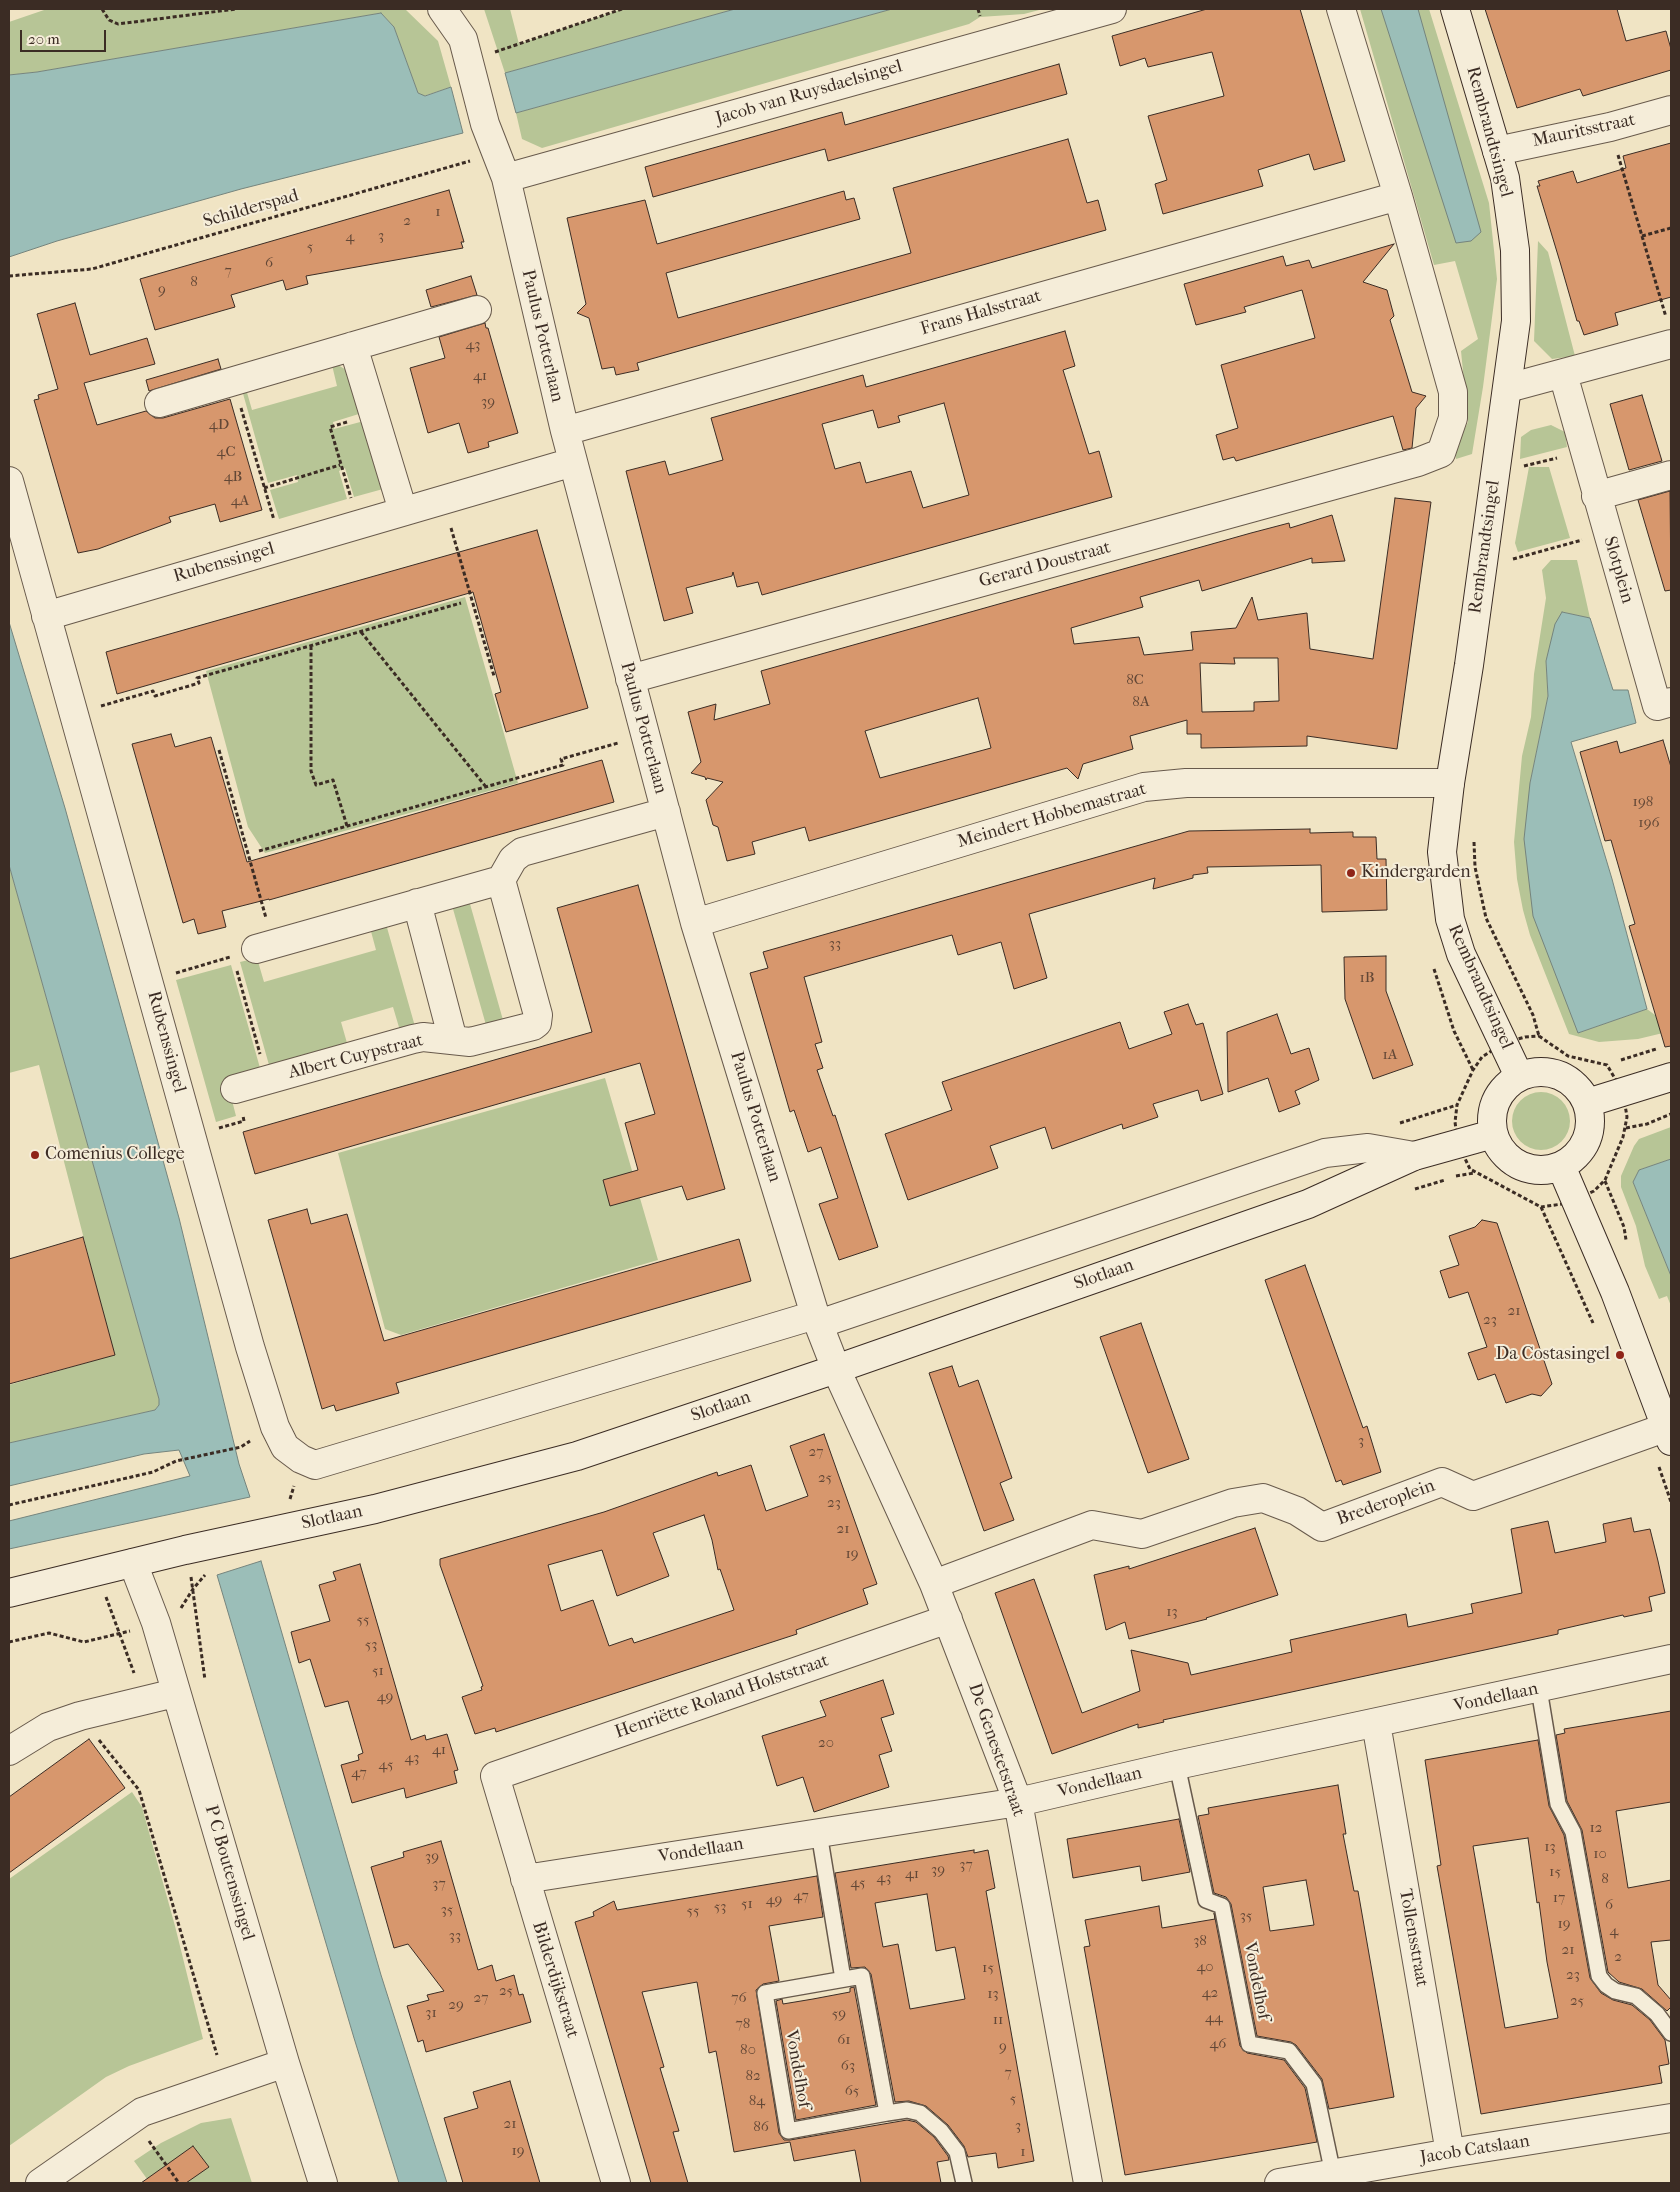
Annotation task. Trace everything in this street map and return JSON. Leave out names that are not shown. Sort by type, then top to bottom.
[{"type":"street","name":"Paulus Potterlaan","points":[[442,9],[463,39],[485,124],[502,166],[564,431],[696,922],[817,1320],[836,1368]]},
{"type":"street","name":"Jacob van Ruysdaelsingel","points":[[502,166],[1112,9]]},
{"type":"street","points":[[1341,9],[1398,196]]},
{"type":"street","name":"Rembrandtsingel","points":[[1456,9],[1505,178],[1515,250],[1516,321],[1469,665],[1450,783],[1442,852],[1450,919],[1461,954],[1519,1076]]},
{"type":"street","name":"Mauritsstraat","points":[[1497,151],[1610,127],[1671,110]]},
{"type":"street","name":"Frans Halsstraat","points":[[564,431],[1398,196]]},
{"type":"street","name":"Gerard Doustraat","points":[[630,678],[1418,462],[1441,453],[1453,418],[1453,392],[1398,196]]},
{"type":"street","points":[[159,403],[477,310]]},
{"type":"street","points":[[1508,388],[1563,374],[1669,331]]},
{"type":"street","points":[[353,346],[403,511]]},
{"type":"street","points":[[1563,374],[1596,496],[1671,475]]},
{"type":"street","name":"Rubenssingel","points":[[46,616],[573,462]]},
{"type":"street","name":"Rubenssingel","points":[[9,481],[250,1347],[275,1428],[285,1447],[301,1459]]},
{"type":"street","name":"Slotplein","points":[[1596,496],[1657,706],[1671,702]]},
{"type":"street","name":"Meindert Hobbemastraat","points":[[696,922],[1144,787],[1186,783],[1450,783]]},
{"type":"street","points":[[254,949],[501,880],[513,859],[522,852],[666,812]]},
{"type":"street","name":"Albert Cuypstraat","points":[[235,1089],[413,1039],[423,1037],[476,1041],[533,1026],[538,1019],[501,880]]},
{"type":"street","points":[[417,904],[453,1040]]},
{"type":"street","points":[[1539,1072],[1560,1075],[1581,1091],[1587,1103],[1590,1128],[1587,1139],[1572,1159],[1562,1166],[1548,1170],[1534,1170],[1520,1166],[1508,1158],[1499,1147],[1493,1134],[1492,1120],[1499,1094],[1519,1076],[1539,1072]]},
{"type":"street","points":[[1587,1103],[1671,1077]]},
{"type":"street","name":"Slotlaan","points":[[9,1593],[133,1563],[375,1509],[577,1456],[1308,1204],[1414,1156],[1493,1134]]},
{"type":"street","name":"Slotlaan","points":[[301,1459],[315,1465],[817,1320],[1325,1153],[1368,1148],[1414,1156]]},
{"type":"street","points":[[1562,1166],[1615,1292],[1669,1434]]},
{"type":"street","name":"De Genestetstraat","points":[[836,1368],[934,1584],[1018,1802],[1088,2183]]},
{"type":"street","name":"Brederoplein","points":[[934,1584],[1092,1525],[1142,1534],[1233,1503],[1263,1498],[1297,1512],[1322,1526],[1442,1482],[1473,1496],[1669,1434]]},
{"type":"street","name":"P C Boutenssingel","points":[[133,1563],[156,1623],[285,2063],[323,2183]]},
{"type":"street","name":"Henriëtte Roland Holststraat","points":[[495,1776],[948,1618]]},
{"type":"street","name":"Vondellaan","points":[[524,1879],[1018,1802],[1177,1765],[1539,1689],[1671,1659]]},
{"type":"street","points":[[9,1751],[48,1727],[80,1716],[175,1693]]},
{"type":"street","name":"Tollensstraat","points":[[1376,1723],[1450,2153]]},
{"type":"street","name":"Bilderdijkstraat","points":[[495,1776],[524,1879],[616,2183]]},
{"type":"street","points":[[40,2183],[142,2112],[285,2063]]},
{"type":"street","name":"Jacob Catslaan","points":[[1279,2183],[1450,2153],[1671,2118]]},
{"type":"lane","points":[[1539,1689],[1558,1804],[1573,1832],[1599,1976],[1606,1985],[1616,1991],[1636,1996],[1657,2014],[1671,2033]]},
{"type":"lane","name":"Vondelhof","points":[[1177,1765],[1206,1900],[1222,1906],[1249,2044],[1289,2051],[1314,2084],[1333,2174]]},
{"type":"lane","points":[[819,1833],[843,1980]]},
{"type":"lane","name":"Vondelhof","points":[[887,2113],[862,1976],[765,1993],[788,2131],[907,2110],[920,2113],[934,2125],[957,2152],[964,2183]]},
{"type":"path","points":[[102,9],[109,20],[118,24],[236,9]]},
{"type":"path","points":[[472,71],[622,9]]},
{"type":"path","points":[[1610,127],[1669,331]]},
{"type":"path","name":"Schilderspad","points":[[9,276],[92,269],[502,166]]},
{"type":"path","points":[[1642,236],[1671,228]]},
{"type":"path","points":[[234,381],[275,525]]},
{"type":"path","points":[[352,503],[330,427],[374,414]]},
{"type":"path","points":[[264,488],[341,465]]},
{"type":"path","points":[[442,500],[494,676]]},
{"type":"path","points":[[1509,560],[1607,534]]},
{"type":"path","points":[[74,714],[153,691],[155,696],[163,694],[198,683],[197,678],[461,603]]},
{"type":"path","points":[[361,631],[486,787]]},
{"type":"path","points":[[311,646],[312,771],[316,785],[333,780],[348,826]]},
{"type":"path","points":[[259,852],[563,765],[561,759],[645,736]]},
{"type":"path","points":[[219,750],[254,949],[268,1080]]},
{"type":"path","points":[[149,981],[254,949]]},
{"type":"path","points":[[1605,1180],[1626,1128],[1647,1124],[1671,1114]]},
{"type":"path","points":[[1474,1173],[1541,1207]]},
{"type":"path","points":[[9,1505],[153,1472],[176,1461],[241,1446]]},
{"type":"path","points":[[9,1642],[49,1633],[84,1642],[119,1635],[156,1623]]},
{"type":"path","points":[[80,1716],[139,1790],[225,2083]]},
{"type":"path","points":[[133,2118],[179,2183]]},
{"type":"green space","points":[[47,9],[405,9],[438,41],[451,87],[424,96],[418,93],[394,27],[381,13],[37,72],[9,75],[9,22]]},
{"type":"green space","points":[[484,9],[510,9],[519,44],[622,9],[735,9],[505,73]]},
{"type":"green space","points":[[892,9],[1043,9],[1024,14],[980,17],[969,24],[542,148],[522,139],[516,113]]},
{"type":"green space","points":[[1360,9],[1429,9],[1489,203],[1497,279],[1472,454],[1456,459],[1454,450],[1468,422],[1461,351],[1478,339],[1455,261],[1434,265]]},
{"type":"green space","points":[[1538,241],[1548,252],[1575,356],[1552,359],[1534,341]]},
{"type":"green space","points":[[332,365],[338,365],[348,371],[362,413],[333,422],[334,429],[364,421],[383,489],[354,497],[345,468],[339,471],[347,499],[279,519],[270,490],[298,482],[297,475],[268,483],[242,390],[246,389],[252,410],[337,386]]},
{"type":"green space","points":[[1551,425],[1565,432],[1567,447],[1520,459],[1521,437],[1531,430]]},
{"type":"green space","points":[[1529,467],[1549,467],[1570,538],[1518,552],[1515,543]]},
{"type":"green space","points":[[1551,560],[1577,560],[1590,618],[1562,612],[1546,661],[1548,696],[1530,783],[1578,1033],[1647,1009],[1655,1015],[1663,1033],[1638,1039],[1599,1042],[1569,1034],[1530,935],[1517,879],[1514,842],[1522,756],[1531,717],[1534,674],[1546,598],[1542,570]]},
{"type":"green space","points":[[465,597],[518,783],[265,853],[248,827],[206,671]]},
{"type":"green space","points":[[9,865],[159,1399],[159,1405],[155,1410],[9,1443],[9,1385],[114,1355],[39,1065],[9,1073]]},
{"type":"green space","points":[[490,893],[491,898],[470,904],[503,1020],[486,1025],[453,909],[432,914],[431,910]]},
{"type":"green space","points":[[369,924],[386,924],[416,1030],[401,1034],[393,1007],[341,1022],[347,1043],[269,1065],[240,962],[257,958],[264,982],[376,950]]},
{"type":"green space","points":[[231,965],[260,1068],[226,1077],[236,1116],[216,1122],[176,980]]},
{"type":"green space","points":[[605,1078],[658,1260],[401,1335],[385,1329],[338,1153]]},
{"type":"green space","points":[[1535,1092],[1547,1092],[1562,1100],[1570,1115],[1570,1127],[1562,1142],[1547,1150],[1535,1150],[1520,1142],[1512,1127],[1512,1115],[1520,1100]]},
{"type":"green space","points":[[1671,1127],[1671,1159],[1639,1170],[1633,1182],[1671,1276],[1671,1306],[1667,1296],[1659,1299],[1645,1266],[1636,1226],[1621,1187],[1621,1176],[1639,1139]]},
{"type":"green space","points":[[132,1792],[142,1807],[175,1926],[203,2039],[129,2066],[106,2077],[9,2146],[9,1879]]},
{"type":"green space","points":[[231,2118],[252,2183],[150,2183],[134,2161],[161,2143],[201,2123]]},
{"type":"water","points":[[735,9],[892,9],[516,113],[505,73]]},
{"type":"water","points":[[1381,9],[1418,9],[1481,232],[1471,241],[1456,243]]},
{"type":"water","points":[[381,13],[394,27],[418,93],[425,96],[451,87],[463,133],[241,189],[57,241],[9,257],[9,75],[37,72]]},
{"type":"water","points":[[1562,612],[1590,618],[1613,690],[1628,690],[1636,723],[1571,742],[1612,879],[1647,1009],[1578,1033],[1533,916],[1524,839],[1530,783],[1548,696],[1546,661],[1555,624]]},
{"type":"water","points":[[9,622],[65,808],[179,1218],[239,1464],[250,1497],[9,1549],[9,1521],[190,1476],[179,1450],[144,1454],[9,1486],[9,1443],[155,1410],[159,1405],[159,1399],[9,865]]},
{"type":"water","points":[[1671,1159],[1671,1276],[1633,1182],[1639,1170]]},
{"type":"water","points":[[261,1561],[381,1975],[447,2183],[399,2183],[354,2038],[217,1575]]},
{"type":"building","points":[[1207,9],[1300,9],[1345,161],[1314,170],[1309,154],[1258,170],[1263,186],[1163,214],[1155,184],[1167,180],[1148,116],[1224,96],[1212,52],[1148,67],[1145,58],[1120,66],[1112,36]]},
{"type":"building","points":[[1485,9],[1617,9],[1626,41],[1666,31],[1671,49],[1671,70],[1583,96],[1580,89],[1517,108]]},
{"type":"building","points":[[1059,64],[1067,94],[828,161],[825,149],[653,197],[645,167],[842,112],[845,125]]},
{"type":"building","points":[[1068,139],[1087,203],[1098,200],[1106,230],[637,363],[639,370],[616,375],[614,367],[602,369],[589,318],[577,313],[586,304],[567,218],[645,200],[657,244],[844,191],[846,200],[854,198],[860,219],[666,273],[678,318],[911,253],[893,188]]},
{"type":"building","points":[[1671,143],[1671,297],[1615,313],[1618,325],[1584,335],[1579,321],[1577,321],[1537,186],[1540,186],[1538,181],[1573,171],[1577,183],[1626,168],[1623,156]]},
{"type":"building","points":[[449,190],[464,242],[461,242],[463,248],[306,276],[308,284],[286,290],[283,280],[231,295],[235,307],[155,330],[140,279]]},
{"type":"building","points":[[1394,244],[1363,282],[1387,290],[1394,316],[1390,320],[1412,392],[1426,396],[1416,408],[1412,448],[1403,450],[1393,416],[1236,461],[1234,457],[1223,460],[1216,435],[1238,428],[1221,365],[1315,338],[1302,290],[1244,307],[1246,312],[1196,325],[1184,284],[1283,256],[1286,266],[1309,260],[1312,268]]},
{"type":"building","points":[[471,276],[477,295],[431,307],[426,290]]},
{"type":"building","points":[[75,303],[90,355],[147,338],[155,364],[84,383],[97,425],[146,411],[155,418],[163,418],[230,399],[262,510],[220,522],[215,504],[169,517],[171,522],[98,549],[78,553],[34,400],[39,399],[38,395],[58,389],[37,314]]},
{"type":"building","points":[[485,323],[518,433],[488,442],[489,447],[468,453],[459,423],[428,433],[410,368],[445,358],[439,337]]},
{"type":"building","points":[[1065,331],[1075,366],[1063,370],[1089,454],[1099,451],[1112,497],[762,595],[758,582],[737,587],[733,572],[732,576],[686,588],[693,613],[664,621],[626,471],[665,461],[669,475],[723,460],[711,418],[863,375],[866,387]],"holes":[[[944,403],[969,495],[923,508],[911,471],[866,483],[860,462],[835,469],[822,424],[873,410],[878,428],[900,422],[898,416]]]},
{"type":"building","points":[[218,359],[221,369],[149,391],[146,380]]},
{"type":"building","points":[[1642,395],[1662,461],[1629,470],[1610,404]]},
{"type":"building","points":[[1670,491],[1671,590],[1665,591],[1638,500]]},
{"type":"building","points":[[1395,498],[1431,502],[1397,749],[1307,736],[1307,746],[1201,748],[1201,734],[1187,734],[1187,720],[1130,736],[1133,749],[1083,764],[1078,779],[1067,768],[809,841],[805,827],[752,842],[755,854],[727,861],[718,827],[713,825],[706,800],[723,782],[707,778],[706,780],[705,777],[691,773],[701,762],[688,712],[716,704],[714,720],[770,704],[761,671],[1251,533],[1289,523],[1290,528],[1332,515],[1345,561],[1312,563],[1312,558],[1202,591],[1199,580],[1140,597],[1143,607],[1071,628],[1074,644],[1139,637],[1144,655],[1193,650],[1191,632],[1236,628],[1252,597],[1258,620],[1307,613],[1310,649],[1373,659]],"holes":[[[1234,658],[1278,658],[1279,701],[1254,702],[1254,711],[1202,712],[1200,663],[1235,664]],[[978,698],[991,748],[880,778],[865,731]]]},
{"type":"building","points":[[537,530],[588,708],[506,732],[495,694],[501,692],[473,592],[117,694],[106,652]]},
{"type":"building","points":[[171,734],[175,747],[211,737],[247,862],[602,760],[614,802],[269,900],[222,911],[226,927],[198,934],[194,919],[183,923],[132,744]]},
{"type":"building","points":[[1663,740],[1671,767],[1671,1046],[1665,1047],[1629,926],[1635,924],[1611,840],[1605,841],[1580,752],[1617,741],[1620,753]]},
{"type":"building","points":[[1310,829],[1310,833],[1353,832],[1353,837],[1376,837],[1377,859],[1386,859],[1387,910],[1322,912],[1321,865],[1207,867],[1208,873],[1193,875],[1193,878],[1153,889],[1155,878],[1029,914],[1047,978],[1014,989],[1001,942],[958,955],[952,935],[804,977],[822,1042],[815,1044],[823,1068],[817,1070],[833,1116],[835,1115],[878,1247],[839,1260],[819,1204],[838,1198],[821,1147],[808,1152],[794,1110],[790,1112],[750,973],[768,968],[763,952],[1189,831]]},
{"type":"building","points":[[638,885],[725,1189],[687,1200],[682,1186],[610,1206],[603,1180],[638,1170],[625,1123],[655,1114],[640,1063],[255,1174],[243,1132],[592,1032],[557,908]]},
{"type":"building","points":[[1386,956],[1386,991],[1413,1065],[1373,1079],[1345,999],[1344,957]]},
{"type":"building","points":[[1188,1004],[1196,1025],[1203,1023],[1223,1094],[1201,1101],[1198,1090],[1153,1104],[1158,1117],[1123,1129],[1122,1124],[1052,1149],[1045,1127],[990,1146],[998,1168],[908,1200],[885,1134],[952,1110],[942,1082],[1120,1022],[1129,1049],[1172,1034],[1164,1012]]},
{"type":"building","points":[[1277,1014],[1291,1054],[1309,1048],[1319,1080],[1295,1091],[1300,1104],[1279,1112],[1268,1078],[1228,1092],[1227,1032]]},
{"type":"building","points":[[307,1209],[311,1224],[347,1214],[384,1341],[739,1239],[751,1281],[396,1383],[399,1393],[336,1411],[334,1405],[322,1409],[268,1220]]},
{"type":"building","points":[[1482,1220],[1497,1223],[1552,1384],[1541,1396],[1532,1394],[1506,1403],[1495,1374],[1478,1380],[1468,1353],[1487,1347],[1468,1292],[1449,1298],[1440,1271],[1459,1265],[1449,1236],[1475,1227]]},
{"type":"building","points":[[83,1237],[115,1355],[9,1384],[9,1259]]},
{"type":"building","points":[[1305,1265],[1363,1428],[1367,1426],[1381,1472],[1343,1485],[1341,1480],[1336,1482],[1265,1280]]},
{"type":"building","points":[[1141,1323],[1189,1459],[1148,1473],[1100,1337]]},
{"type":"building","points":[[952,1366],[959,1387],[978,1380],[1012,1478],[1000,1483],[1014,1520],[984,1531],[929,1373]]},
{"type":"building","points":[[824,1434],[877,1584],[863,1589],[868,1604],[796,1630],[797,1634],[496,1732],[495,1728],[475,1734],[462,1697],[482,1690],[481,1687],[483,1686],[440,1565],[440,1559],[604,1512],[717,1472],[718,1476],[751,1465],[766,1511],[808,1496],[790,1446]],"holes":[[[704,1515],[712,1540],[718,1570],[720,1569],[734,1610],[634,1643],[632,1638],[609,1646],[593,1600],[561,1611],[548,1565],[602,1550],[617,1596],[669,1576],[653,1533]]]},
{"type":"building","points":[[1631,1518],[1634,1532],[1650,1529],[1658,1561],[1665,1593],[1649,1597],[1652,1611],[1624,1617],[1623,1615],[1558,1630],[1558,1634],[1163,1720],[1164,1722],[1138,1728],[1138,1724],[1052,1754],[995,1593],[1034,1579],[1082,1713],[1140,1691],[1131,1650],[1188,1663],[1191,1675],[1292,1652],[1290,1640],[1406,1614],[1408,1627],[1473,1613],[1471,1604],[1522,1593],[1511,1529],[1548,1521],[1555,1553],[1606,1542],[1603,1524]]},
{"type":"building","points":[[1255,1528],[1278,1595],[1207,1619],[1129,1639],[1125,1622],[1106,1630],[1094,1575],[1129,1566],[1129,1569]]},
{"type":"building","points":[[360,1564],[411,1740],[425,1735],[426,1740],[447,1734],[458,1770],[454,1771],[457,1783],[406,1798],[404,1788],[352,1803],[341,1765],[359,1760],[358,1755],[363,1753],[348,1701],[325,1707],[310,1659],[299,1663],[291,1632],[330,1621],[319,1585],[336,1580],[333,1572]]},
{"type":"building","points":[[883,1680],[894,1714],[881,1718],[892,1751],[879,1755],[889,1787],[814,1812],[803,1777],[777,1786],[762,1736],[826,1716],[820,1701]]},
{"type":"building","points":[[1671,1711],[1671,1802],[1616,1811],[1628,1888],[1671,1880],[1671,1940],[1651,1942],[1658,1985],[1671,2000],[1671,2007],[1667,2011],[1642,1989],[1619,1982],[1608,1972],[1582,1830],[1567,1801],[1556,1735],[1565,1733],[1564,1729]]},
{"type":"building","points":[[89,1739],[125,1788],[9,1873],[9,1797]]},
{"type":"building","points":[[1538,1740],[1549,1806],[1564,1835],[1590,1978],[1601,1993],[1613,2000],[1632,2005],[1650,2020],[1665,2040],[1669,2064],[1659,2066],[1662,2083],[1481,2114],[1437,1866],[1441,1865],[1425,1760]],"holes":[[[1528,1838],[1537,1903],[1539,1902],[1547,1962],[1558,2018],[1505,2028],[1473,1846]]]},
{"type":"building","points":[[1338,1785],[1346,1834],[1343,1834],[1354,1891],[1358,1891],[1394,2097],[1329,2109],[1322,2079],[1296,2045],[1291,2042],[1257,2036],[1231,1904],[1226,1897],[1214,1893],[1198,1816],[1209,1814],[1208,1808]],"holes":[[[1306,1880],[1314,1925],[1270,1931],[1263,1887]]]},
{"type":"building","points":[[1179,1819],[1190,1872],[1142,1881],[1140,1866],[1073,1878],[1067,1839]]},
{"type":"building","points":[[441,1841],[478,1970],[492,1965],[496,1981],[514,1975],[519,1995],[523,1994],[531,2022],[426,2052],[423,2040],[418,2042],[407,2006],[429,2000],[427,1995],[444,1991],[408,1944],[394,1948],[371,1867],[404,1857],[403,1852]]},
{"type":"building","points":[[974,1850],[974,1853],[988,1850],[995,1888],[986,1891],[1034,2161],[998,2168],[996,2153],[968,2157],[964,2146],[948,2125],[926,2106],[909,2101],[895,2102],[871,1974],[865,1967],[851,1968],[835,1873]],"holes":[[[927,1894],[936,1951],[955,1947],[965,1999],[910,2009],[898,1944],[883,1947],[875,1903]]]},
{"type":"building","points":[[817,1876],[823,1917],[769,1926],[779,1981],[763,1984],[756,1990],[779,2133],[784,2140],[790,2140],[907,2120],[916,2122],[934,2137],[948,2156],[949,2160],[937,2162],[941,2183],[861,2183],[855,2150],[794,2161],[790,2142],[734,2152],[716,2051],[709,2053],[697,1982],[642,1992],[664,2067],[660,2068],[679,2131],[673,2132],[688,2183],[651,2183],[575,1922],[594,1916],[593,1912],[614,1901],[617,1910]]},
{"type":"building","points":[[1159,1906],[1162,1928],[1215,1919],[1214,1913],[1240,2046],[1247,2053],[1284,2060],[1305,2088],[1317,2142],[1125,2175],[1084,1947],[1090,1946],[1085,1920]]},
{"type":"building","points":[[854,1987],[876,2105],[796,2120],[776,2001],[782,1999],[783,2004],[813,1999],[850,1992],[850,1988]]},
{"type":"building","points":[[510,2081],[540,2183],[463,2183],[444,2118],[478,2108],[473,2092]]},
{"type":"building","points":[[193,2146],[209,2167],[186,2183],[141,2183]]},
{"type":"place","name":"Kindergarden","points":[[1351,873]]},
{"type":"place","name":"Comenius College","points":[[35,1155]]},
{"type":"place","name":"Da Costasingel","points":[[1620,1355]]}]
